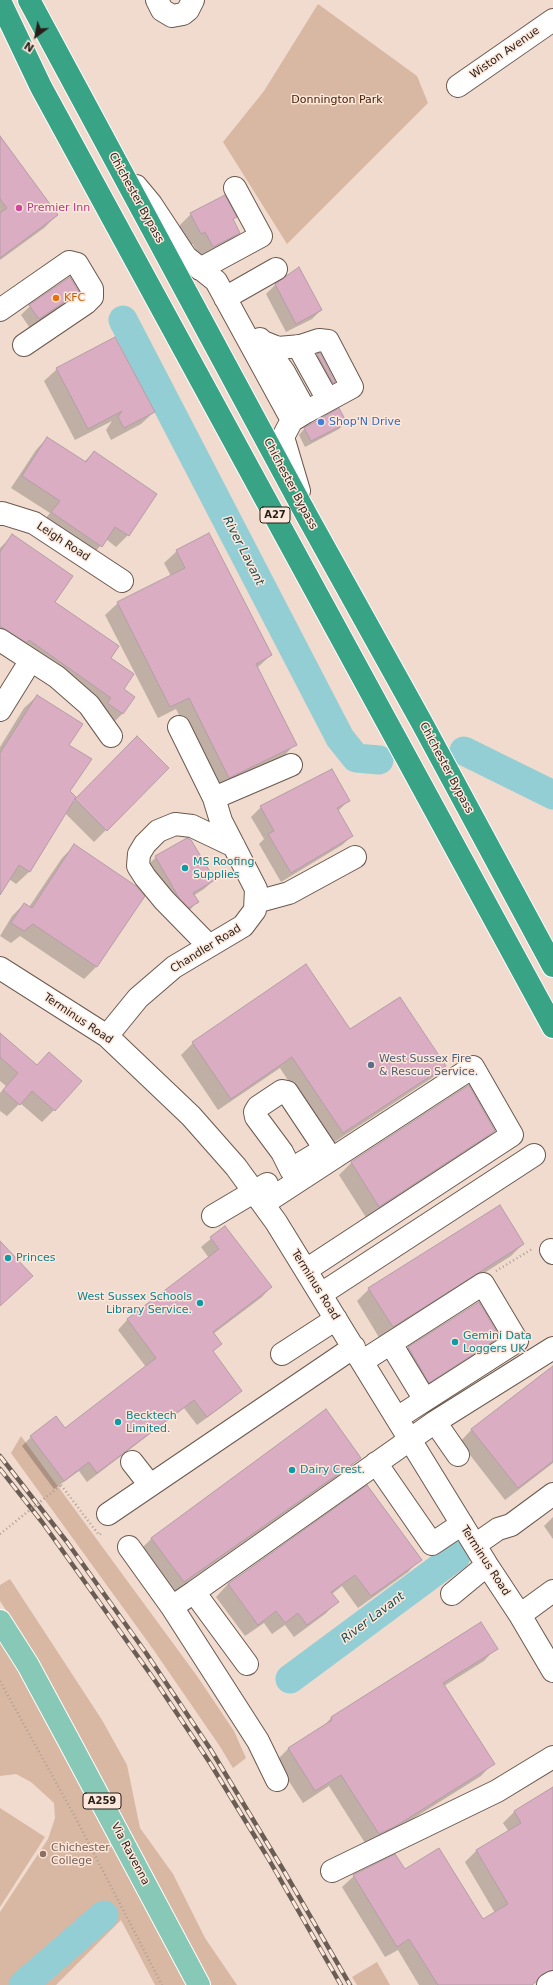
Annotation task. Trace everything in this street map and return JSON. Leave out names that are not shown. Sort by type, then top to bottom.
[{"type":"highway","name":"Chichester Bypass","points":[[29,0],[307,516],[422,723],[553,966]]},
{"type":"highway","name":"A27","points":[[0,1],[41,86],[553,1027]]},
{"type":"highway","name":"A27","points":[[0,24],[29,75],[41,86]]},
{"type":"main road","name":"Via Ravenna","points":[[0,1621],[28,1665],[77,1754],[199,1985]]},
{"type":"street","points":[[157,0],[162,10],[172,16],[183,14],[188,10],[193,0]]},
{"type":"street","name":"Wiston Avenue","points":[[458,86],[553,20]]},
{"type":"street","points":[[116,162],[151,204],[186,257],[216,281],[240,327],[316,407]]},
{"type":"street","points":[[200,269],[261,236],[235,188]]},
{"type":"street","points":[[0,310],[69,262],[77,264],[92,289],[92,297],[86,303],[24,345]]},
{"type":"street","points":[[225,298],[276,269]]},
{"type":"street","points":[[240,327],[289,344],[319,340],[328,341],[352,387],[316,407],[283,437],[307,516]]},
{"type":"street","points":[[289,344],[284,372],[316,407]]},
{"type":"street","points":[[289,344],[316,407]]},
{"type":"street","name":"Leigh Road","points":[[0,514],[2,513],[34,523],[122,581]]},
{"type":"street","points":[[0,640],[57,677],[89,705],[111,736]]},
{"type":"street","points":[[0,710],[31,660]]},
{"type":"street","points":[[179,727],[214,798],[221,821],[256,890],[256,902],[289,892],[355,857]]},
{"type":"street","points":[[214,798],[291,765]]},
{"type":"street","points":[[209,946],[164,900],[145,877],[138,866],[139,854],[145,844],[158,831],[175,824],[192,826],[234,846]]},
{"type":"street","name":"Chandler Road","points":[[107,1036],[138,998],[174,967],[243,926],[255,910],[256,902]]},
{"type":"street","name":"Terminus Road","points":[[0,968],[107,1036],[191,1116],[236,1167],[259,1198],[306,1270],[487,1565],[520,1615],[553,1671]]},
{"type":"street","points":[[213,1216],[259,1198],[473,1067],[512,1135],[306,1270]]},
{"type":"street","points":[[259,1198],[291,1170],[325,1149],[287,1092],[282,1091],[258,1107],[255,1112],[256,1117],[282,1152],[291,1170]]},
{"type":"street","points":[[320,1294],[534,1155]]},
{"type":"street","points":[[108,1514],[150,1485],[358,1354],[391,1344],[483,1284],[517,1341],[397,1418]]},
{"type":"street","points":[[282,1354],[336,1319]]},
{"type":"street","points":[[391,1344],[425,1400]]},
{"type":"street","points":[[172,1607],[435,1422],[553,1348]]},
{"type":"street","points":[[435,1422],[458,1455]]},
{"type":"street","points":[[132,1462],[150,1485]]},
{"type":"street","points":[[376,1463],[432,1544],[462,1524]]},
{"type":"street","points":[[475,1545],[498,1529],[511,1525],[553,1494]]},
{"type":"street","points":[[129,1547],[172,1607],[258,1741],[277,1780]]},
{"type":"street","points":[[452,1594],[487,1565]]},
{"type":"street","points":[[520,1615],[553,1591]]},
{"type":"street","points":[[194,1592],[247,1664]]},
{"type":"street","points":[[332,1871],[497,1791],[553,1757]]},
{"type":"street","points":[[548,1985],[553,1982]]},
{"type":"path","points":[[0,1534],[61,1485],[77,1505]]},
{"type":"path","points":[[0,1681],[74,1814],[162,1985]]},
{"type":"green space","name":"Donnington Park","points":[[318,4],[417,76],[428,103],[287,244],[223,142],[264,91]]},
{"type":"green space","points":[[21,1436],[197,1676],[234,1731],[246,1758],[233,1768],[219,1745],[153,1649],[11,1453]]},
{"type":"green space","points":[[10,1579],[102,1720],[127,1765],[140,1828],[173,1874],[205,1938],[237,1985],[208,1985],[37,1658],[0,1601],[0,1585]]},
{"type":"green space","points":[[0,1639],[188,1985],[155,1985],[121,1920],[56,1985],[0,1985],[0,1912],[48,1839],[55,1818],[54,1803],[31,1782],[16,1774],[0,1776]]},
{"type":"green space","points":[[0,1808],[45,1837],[0,1907]]},
{"type":"green space","points":[[377,1962],[390,1985],[357,1985],[352,1977]]},
{"type":"building","points":[[0,136],[58,215],[0,258],[0,213],[7,208],[0,199]]},
{"type":"building","points":[[225,195],[237,217],[233,219],[240,233],[213,247],[205,232],[201,234],[190,213]]},
{"type":"building","points":[[299,267],[322,310],[296,324],[275,284]]},
{"type":"building","name":"KFC","points":[[70,277],[79,292],[39,319],[29,305]]},
{"type":"building","points":[[115,337],[155,412],[124,428],[118,417],[122,411],[88,429],[56,368]]},
{"type":"building","points":[[320,353],[335,382],[333,383],[317,354]]},
{"type":"building","points":[[339,408],[347,423],[311,441],[304,428]]},
{"type":"building","points":[[47,437],[86,462],[94,451],[157,494],[129,536],[115,527],[102,547],[51,512],[60,501],[22,476]]},
{"type":"building","points":[[209,533],[272,655],[256,664],[297,745],[229,778],[189,698],[170,707],[117,602],[185,568],[176,550]]},
{"type":"building","points":[[12,534],[73,576],[55,602],[119,646],[111,658],[134,674],[124,689],[135,697],[123,714],[107,703],[111,698],[29,640],[27,643],[0,626],[0,552]]},
{"type":"building","points":[[37,695],[83,724],[69,745],[92,759],[70,791],[76,797],[30,872],[19,865],[0,895],[0,753]]},
{"type":"building","points":[[137,736],[169,768],[107,831],[75,799]]},
{"type":"building","points":[[332,769],[350,801],[337,808],[353,836],[291,873],[268,834],[274,831],[260,806]]},
{"type":"building","name":"MS Roofing Supplies","points":[[187,838],[191,840],[215,880],[193,893],[199,902],[189,908],[179,898],[155,856]]},
{"type":"building","points":[[74,844],[136,886],[145,896],[97,967],[33,924],[24,931],[11,923],[24,903],[32,908]]},
{"type":"building","points":[[306,964],[350,1029],[400,997],[446,1066],[343,1133],[292,1057],[231,1099],[192,1042]]},
{"type":"building","points":[[0,1033],[37,1065],[49,1052],[82,1081],[55,1111],[32,1091],[20,1105],[3,1090],[18,1073],[0,1057]]},
{"type":"building","points":[[469,1085],[495,1131],[379,1207],[351,1162]]},
{"type":"building","points":[[500,1205],[524,1244],[393,1327],[368,1288]]},
{"type":"building","points":[[225,1226],[272,1287],[213,1332],[222,1344],[213,1351],[242,1391],[207,1417],[194,1400],[97,1473],[89,1462],[64,1481],[30,1436],[56,1416],[65,1428],[156,1358],[127,1319],[219,1249],[210,1237]]},
{"type":"building","name":"Princes","points":[[0,1241],[33,1276],[0,1306]]},
{"type":"building","name":"Gemini Data Loggers UK","points":[[479,1302],[500,1337],[429,1383],[408,1347]]},
{"type":"building","points":[[553,1366],[553,1461],[518,1488],[471,1429]]},
{"type":"building","points":[[326,1409],[361,1458],[184,1582],[151,1538]]},
{"type":"building","points":[[367,1485],[422,1560],[371,1596],[355,1575],[331,1592],[339,1602],[307,1625],[298,1613],[285,1623],[276,1611],[258,1625],[228,1584]]},
{"type":"building","points":[[481,1622],[498,1649],[443,1683],[495,1764],[396,1826],[379,1834],[341,1775],[315,1791],[288,1748],[332,1720],[331,1717]]},
{"type":"building","points":[[553,1787],[553,1970],[542,1974],[532,1985],[438,1985],[409,1939],[397,1947],[353,1875],[395,1854],[405,1869],[439,1848],[483,1919],[508,1904],[476,1850],[521,1823],[514,1811]]},
{"type":"waterway","name":"River Lavant","points":[[123,320],[340,738],[356,758],[379,760]]},
{"type":"waterway","name":"River Lavant","points":[[464,751],[553,795]]},
{"type":"waterway","name":"River Lavant","points":[[290,1679],[456,1556]]},
{"type":"waterway","name":"River Lavant","points":[[23,1985],[104,1915]]},
{"type":"railway","points":[[0,1456],[67,1542],[146,1653],[211,1750],[284,1871],[350,1985]]},
{"type":"railway","points":[[0,1469],[42,1522],[158,1685],[210,1763],[268,1858],[341,1985]]},
{"type":"place","name":"Premier Inn","points":[[19,208]]},
{"type":"place","name":"KFC","points":[[56,298]]},
{"type":"place","name":"Shop'N Drive","points":[[321,422]]},
{"type":"place","name":"MS Roofing Supplies","points":[[185,868]]},
{"type":"place","name":"West Sussex Fire & Rescue Service.","points":[[371,1065]]},
{"type":"place","name":"Princes","points":[[8,1258]]},
{"type":"place","name":"West Sussex Schools Library Service.","points":[[200,1303]]},
{"type":"place","name":"Gemini Data Loggers UK","points":[[455,1342]]},
{"type":"place","name":"Becktech Limited.","points":[[118,1422]]},
{"type":"place","name":"Dairy Crest.","points":[[292,1470]]},
{"type":"place","name":"Chichester College","points":[[43,1854]]}]
